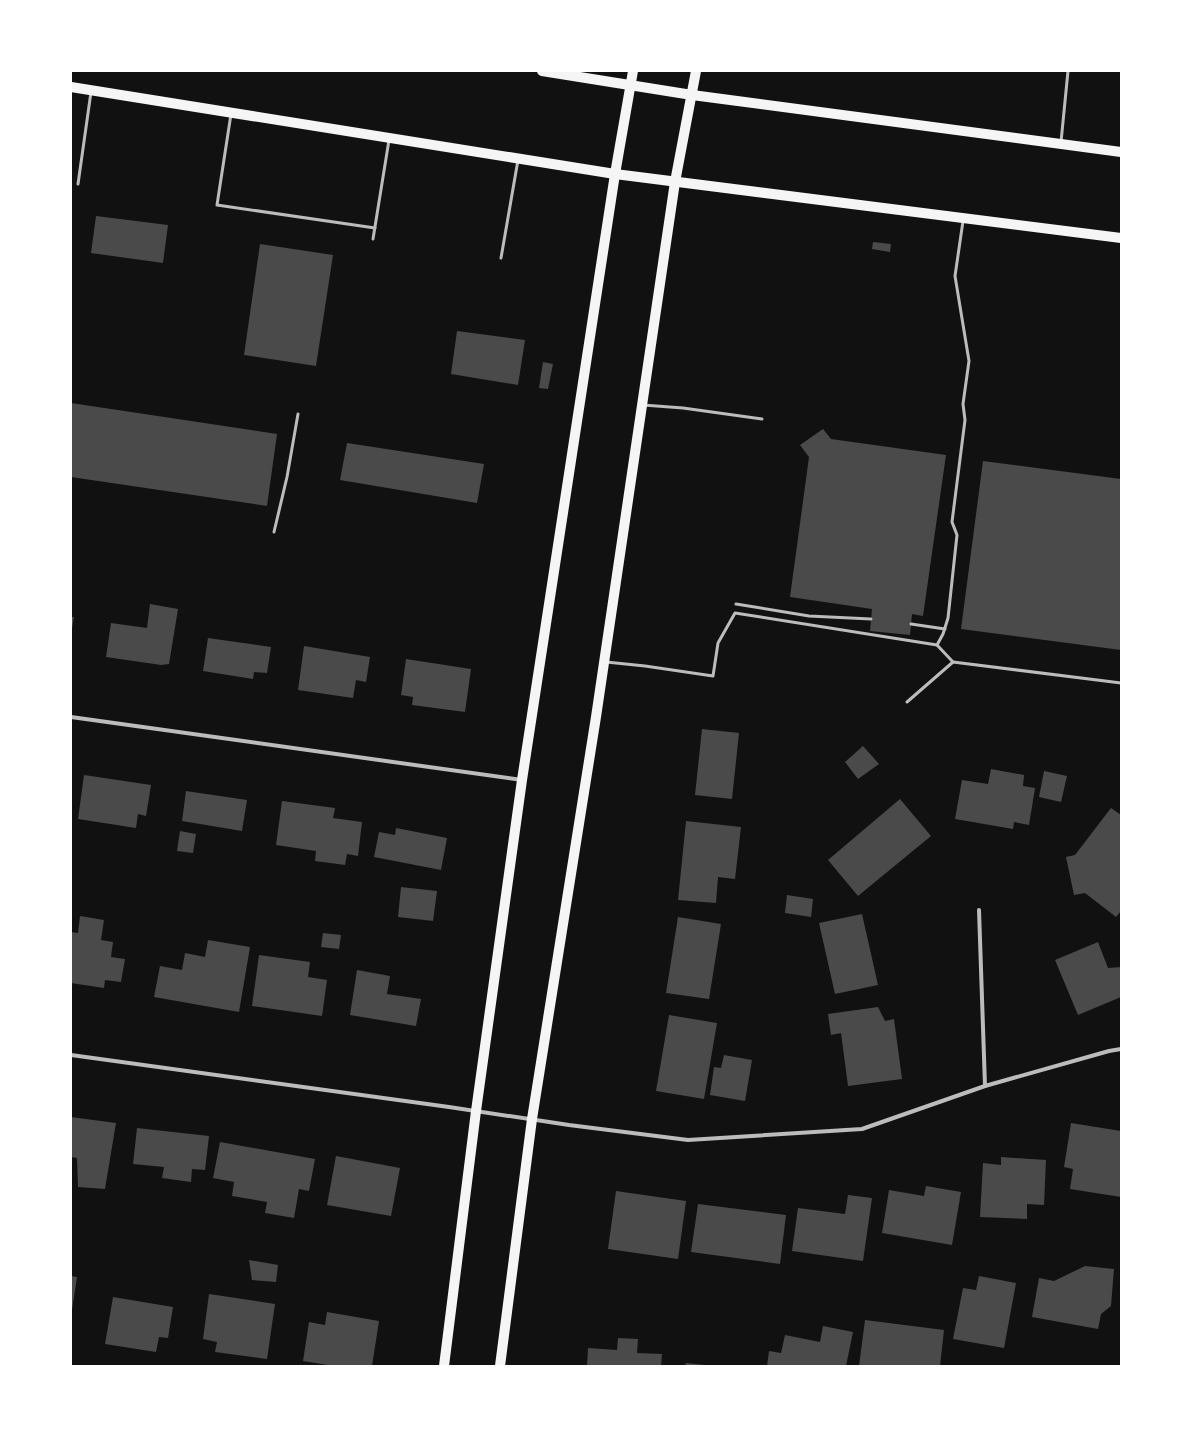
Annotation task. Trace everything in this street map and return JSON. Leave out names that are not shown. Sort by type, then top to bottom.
[{"type":"main road","points":[[542,71],[692,95],[1121,152]]},
{"type":"main road","points":[[444,1366],[476,1111],[522,780],[615,174],[633,71]]},
{"type":"main road","points":[[500,1366],[532,1119],[604,662],[675,182],[696,71]]},
{"type":"main road","points":[[71,87],[615,174],[1121,238]]},
{"type":"street","points":[[71,717],[522,780]]},
{"type":"street","points":[[979,910],[985,1086]]},
{"type":"street","points":[[71,1055],[688,1140],[862,1129],[985,1086],[1121,1049]]},
{"type":"lane","points":[[1061,144],[1068,71]]},
{"type":"lane","points":[[78,184],[92,91]]},
{"type":"lane","points":[[231,113],[218,205],[375,228]]},
{"type":"lane","points":[[373,239],[389,138]]},
{"type":"lane","points":[[501,258],[518,158]]},
{"type":"lane","points":[[937,645],[945,629],[948,618],[957,535],[952,522],[965,420],[964,404],[969,361],[955,276],[963,219]]},
{"type":"lane","points":[[642,405],[683,408],[762,419]]},
{"type":"lane","points":[[274,532],[287,477],[298,414]]},
{"type":"lane","points":[[736,604],[809,616],[871,619]]},
{"type":"lane","points":[[604,662],[714,676],[718,643],[735,613],[937,645],[953,662],[1121,683]]},
{"type":"lane","points":[[911,624],[945,629]]},
{"type":"lane","points":[[907,702],[953,662]]},
{"type":"building","points":[[96,216],[168,225],[163,263],[91,253]]},
{"type":"building","points":[[873,242],[891,244],[890,252],[872,249]]},
{"type":"building","points":[[260,244],[333,255],[316,366],[244,355]]},
{"type":"building","points":[[457,331],[525,340],[518,385],[451,374]]},
{"type":"building","points":[[543,362],[553,364],[548,389],[539,388]]},
{"type":"building","points":[[71,403],[277,434],[267,506],[71,477]]},
{"type":"building","points":[[823,429],[831,439],[946,455],[923,616],[912,614],[910,635],[870,631],[872,609],[790,597],[809,457],[800,445]]},
{"type":"building","points":[[347,443],[484,464],[477,503],[340,480]]},
{"type":"building","points":[[983,461],[1121,479],[1121,650],[961,629]]},
{"type":"building","points":[[150,604],[178,609],[169,664],[161,665],[106,657],[111,623],[147,628]]},
{"type":"building","points":[[71,617],[74,617],[72,629],[71,629]]},
{"type":"building","points":[[208,638],[271,647],[267,673],[254,672],[253,679],[203,671]]},
{"type":"building","points":[[304,646],[370,657],[366,682],[356,680],[353,698],[298,690]]},
{"type":"building","points":[[406,659],[471,669],[465,712],[412,705],[413,697],[401,695]]},
{"type":"building","points":[[702,729],[739,733],[732,799],[695,795]]},
{"type":"building","points":[[863,746],[879,764],[858,779],[845,762]]},
{"type":"building","points":[[991,769],[1024,775],[1023,786],[1035,788],[1029,825],[1014,822],[1013,829],[955,819],[962,780],[988,784]]},
{"type":"building","points":[[1044,771],[1067,776],[1061,802],[1039,797]]},
{"type":"building","points":[[84,775],[151,785],[146,816],[138,814],[136,828],[78,819]]},
{"type":"building","points":[[186,791],[247,800],[242,831],[182,821]]},
{"type":"building","points":[[900,799],[931,836],[858,896],[828,860]]},
{"type":"building","points":[[282,801],[335,808],[333,818],[362,822],[358,856],[347,854],[345,865],[315,861],[316,851],[276,845]]},
{"type":"building","points":[[1111,808],[1121,815],[1121,911],[1116,917],[1085,893],[1074,895],[1066,857],[1075,855]]},
{"type":"building","points":[[686,821],[741,827],[735,879],[718,877],[716,903],[678,900]]},
{"type":"building","points":[[396,828],[447,838],[441,870],[374,857],[379,832],[395,835]]},
{"type":"building","points":[[180,831],[196,834],[193,853],[177,851]]},
{"type":"building","points":[[401,887],[437,891],[433,921],[398,917]]},
{"type":"building","points":[[787,895],[813,899],[811,917],[785,913]]},
{"type":"building","points":[[862,914],[878,985],[835,994],[819,923]]},
{"type":"building","points":[[80,916],[104,920],[101,940],[113,942],[111,957],[125,959],[121,982],[105,980],[104,988],[71,983],[71,932],[78,933]]},
{"type":"building","points":[[678,917],[721,924],[709,999],[666,993]]},
{"type":"building","points":[[323,933],[341,935],[339,949],[321,947]]},
{"type":"building","points":[[208,940],[250,947],[239,1012],[154,997],[160,966],[182,970],[185,953],[205,957]]},
{"type":"building","points":[[1098,942],[1108,968],[1121,967],[1121,997],[1078,1015],[1055,960]]},
{"type":"building","points":[[259,955],[310,962],[308,977],[327,980],[322,1016],[252,1006]]},
{"type":"building","points":[[357,970],[390,976],[387,994],[421,999],[416,1026],[350,1015]]},
{"type":"building","points":[[878,1007],[885,1021],[894,1019],[902,1079],[848,1086],[841,1033],[831,1035],[828,1014]]},
{"type":"building","points":[[669,1015],[717,1023],[704,1099],[656,1091]]},
{"type":"building","points":[[724,1055],[752,1060],[745,1101],[710,1095],[714,1067],[721,1068]]},
{"type":"building","points":[[71,1117],[116,1123],[105,1189],[78,1187],[77,1158],[71,1157]]},
{"type":"building","points":[[1071,1123],[1121,1131],[1121,1197],[1070,1189],[1073,1169],[1064,1167]]},
{"type":"building","points":[[137,1128],[209,1136],[205,1170],[192,1169],[191,1182],[162,1178],[164,1167],[133,1164]]},
{"type":"building","points":[[220,1142],[315,1159],[309,1191],[299,1189],[294,1218],[265,1213],[267,1202],[232,1196],[234,1182],[213,1178]]},
{"type":"building","points":[[336,1156],[400,1168],[391,1216],[327,1205]]},
{"type":"building","points":[[1001,1157],[1046,1160],[1044,1205],[1027,1204],[1027,1219],[980,1217],[983,1163],[1001,1165]]},
{"type":"building","points":[[926,1186],[961,1192],[952,1245],[882,1233],[889,1190],[924,1196]]},
{"type":"building","points":[[616,1191],[686,1201],[678,1259],[608,1249]]},
{"type":"building","points":[[848,1195],[872,1198],[863,1261],[792,1251],[798,1208],[845,1214]]},
{"type":"building","points":[[698,1204],[786,1215],[780,1264],[691,1252]]},
{"type":"building","points":[[249,1260],[278,1265],[276,1282],[252,1280]]},
{"type":"building","points":[[1085,1266],[1114,1269],[1111,1306],[1101,1314],[1098,1329],[1032,1317],[1039,1278],[1054,1281]]},
{"type":"building","points":[[71,1276],[77,1277],[72,1310],[71,1310]]},
{"type":"building","points":[[979,1276],[1016,1283],[1004,1348],[953,1339],[963,1288],[976,1290]]},
{"type":"building","points":[[209,1294],[275,1304],[267,1359],[215,1352],[217,1342],[203,1339]]},
{"type":"building","points":[[113,1297],[173,1307],[168,1338],[159,1337],[156,1352],[105,1344]]},
{"type":"building","points":[[327,1312],[379,1321],[372,1366],[334,1366],[303,1361],[309,1322],[325,1325]]},
{"type":"building","points":[[865,1320],[944,1330],[940,1366],[859,1366]]},
{"type":"building","points":[[823,1326],[853,1332],[846,1366],[767,1366],[769,1351],[781,1353],[785,1335],[820,1342]]},
{"type":"building","points":[[618,1338],[638,1339],[637,1353],[662,1354],[661,1366],[587,1366],[588,1348],[617,1350]]},
{"type":"building","points":[[686,1363],[705,1365],[705,1366],[685,1366]]}]
